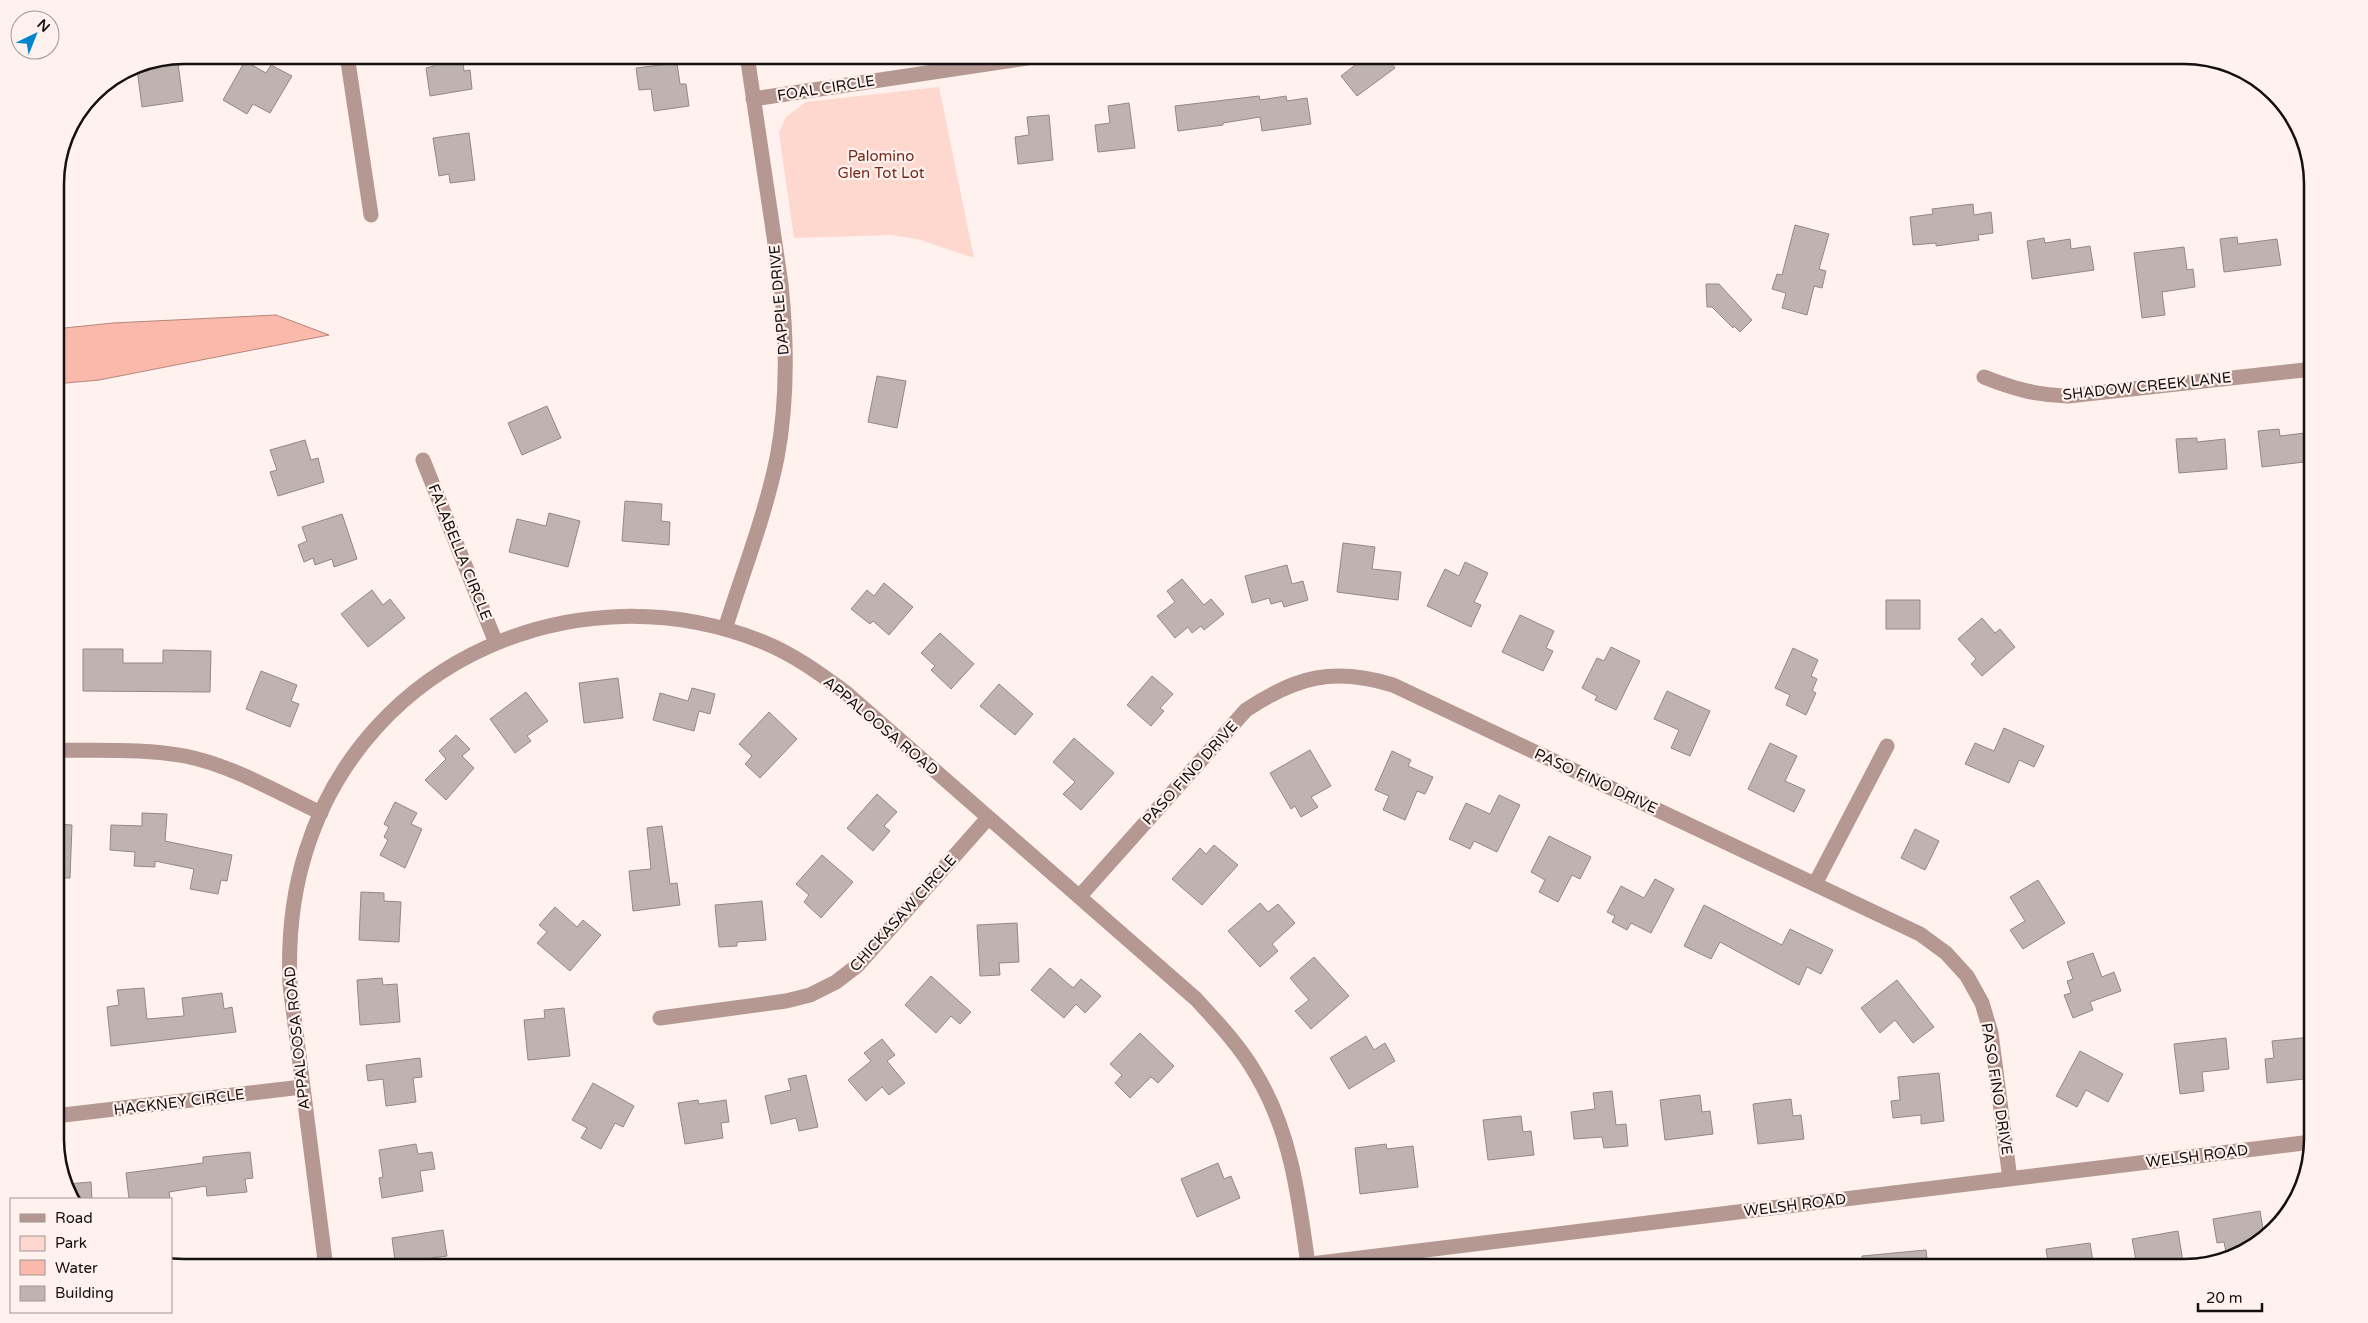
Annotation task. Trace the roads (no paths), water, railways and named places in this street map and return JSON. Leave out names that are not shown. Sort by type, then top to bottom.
[{"type":"street","points":[[348,64],[371,215]]},
{"type":"street","name":"DAPPLE DRIVE","points":[[725,629],[769,491],[782,424],[785,390],[785,341],[780,284],[748,64]]},
{"type":"street","name":"FOAL CIRCLE","points":[[753,100],[988,64]]},
{"type":"street","name":"SHADOW CREEK LANE","points":[[1984,377],[2019,391],[2043,395],[2068,396],[2304,369]]},
{"type":"street","name":"FALABELLA CIRCLE","points":[[424,460],[496,643]]},
{"type":"street","name":"APPALOOSA ROAD","points":[[325,1259],[302,1087],[290,986],[289,961],[292,911],[306,849],[322,813],[350,762],[370,736],[397,707],[434,677],[496,643],[521,633],[567,621],[624,615],[695,621],[725,629],[785,652],[845,692],[1196,1000],[1221,1026],[1256,1074],[1278,1118],[1292,1164],[1307,1259]]},
{"type":"street","name":"PASO FINO DRIVE","points":[[1080,897],[1246,710],[1272,693],[1301,681],[1342,676],[1373,679],[1393,685],[1920,934],[1946,953],[1967,976],[1982,1003],[1991,1033],[2010,1179]]},
{"type":"street","points":[[1815,884],[1887,746]]},
{"type":"street","points":[[64,750],[164,753],[185,756],[213,764],[322,813]]},
{"type":"street","name":"CHICKASAW CIRCLE","points":[[660,1018],[786,1001],[810,995],[836,982],[858,965],[988,818]]},
{"type":"street","name":"HACKNEY CIRCLE","points":[[64,1115],[302,1087]]},
{"type":"street","name":"WELSH ROAD","points":[[1349,1259],[2304,1143]]},
{"type":"water","points":[[276,315],[329,335],[99,380],[64,383],[64,328],[113,323]]},
{"type":"park label","name":"Palomino Glen Tot Lot","points":[[881,164]]}]
